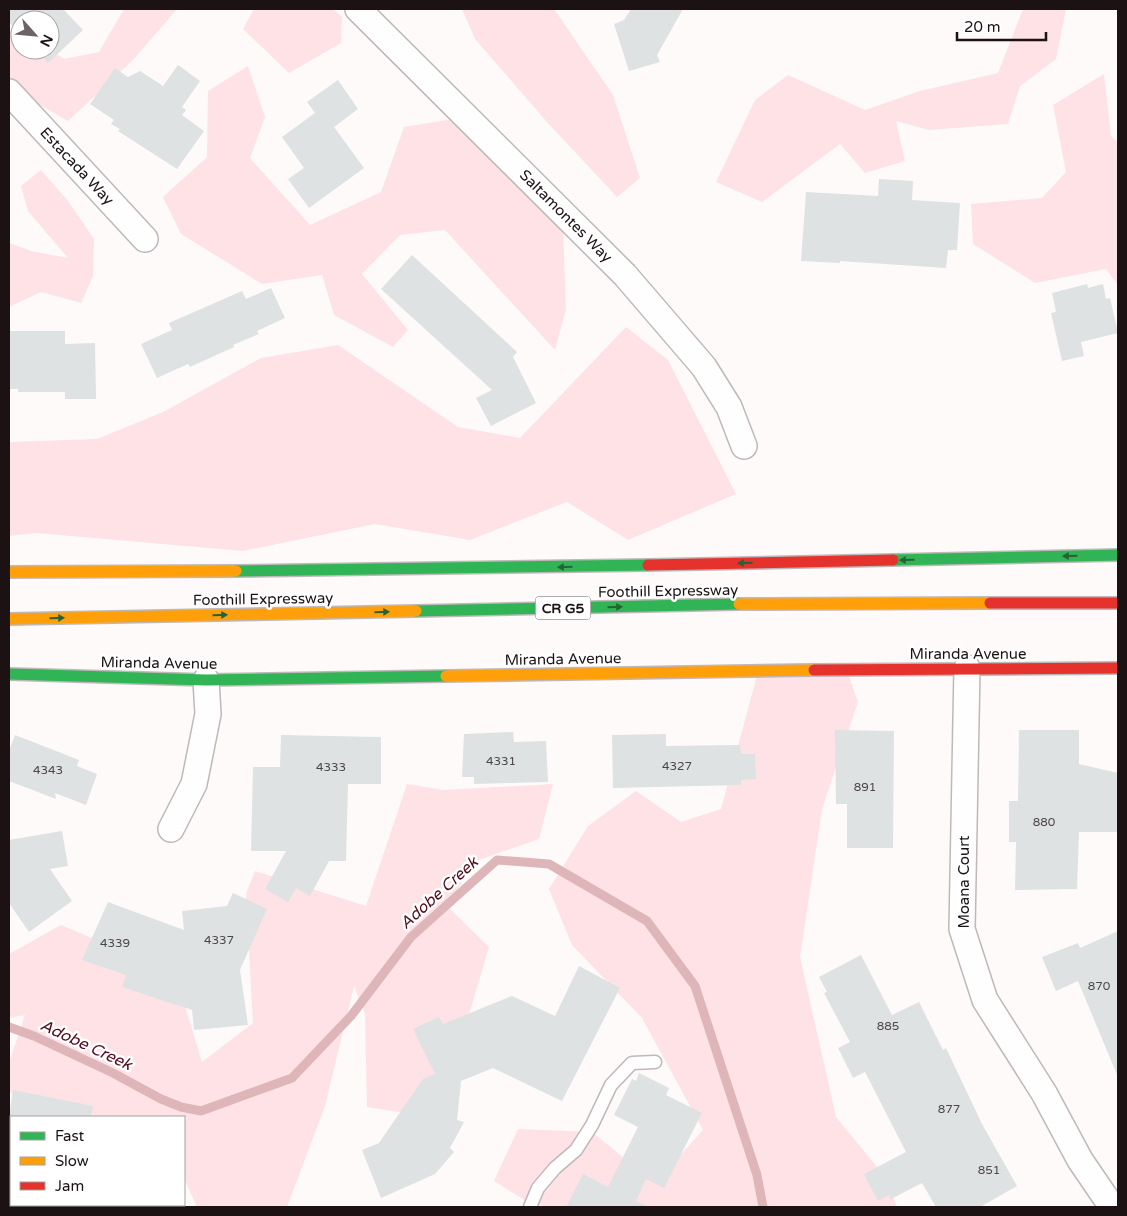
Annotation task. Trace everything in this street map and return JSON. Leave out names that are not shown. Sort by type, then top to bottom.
[{"type":"main road","name":"Foothill Expressway","points":[[9,572],[422,570],[1118,555]]},
{"type":"main road","name":"Foothill Expressway","points":[[9,619],[829,603],[1118,603]]},
{"type":"main road","name":"Miranda Avenue","points":[[9,674],[206,680],[967,668],[1118,668]]},
{"type":"street","name":"Saltamontes Way","points":[[358,9],[625,275],[704,367],[729,407],[744,446]]},
{"type":"street","name":"Estacada Way","points":[[9,92],[144,239]]},
{"type":"street","name":"Moana Court","points":[[967,668],[962,929],[985,1000],[1044,1094],[1080,1160],[1112,1207]]},
{"type":"street","points":[[171,829],[194,784],[208,714],[206,680]]},
{"type":"lane","points":[[530,1207],[538,1188],[555,1168],[576,1150],[592,1125],[611,1085],[632,1063],[655,1062]]},
{"type":"shaded area","points":[[124,9],[177,9],[132,61],[68,121],[19,93],[9,84],[9,31],[10,60],[60,60],[60,56],[64,59],[99,52]]},
{"type":"shaded area","points":[[254,9],[333,9],[342,17],[341,43],[289,73],[243,29]]},
{"type":"shaded area","points":[[462,9],[554,9],[613,95],[640,178],[617,197],[547,122],[475,39]]},
{"type":"shaded area","points":[[1023,9],[1066,9],[1056,59],[1020,86],[1008,124],[929,130],[896,121],[905,161],[865,173],[840,144],[762,202],[716,182],[755,100],[788,75],[865,110],[920,91],[998,73]]},
{"type":"shaded area","points":[[248,66],[265,117],[250,158],[310,225],[381,192],[404,127],[453,119],[563,230],[566,309],[555,350],[445,230],[400,235],[362,274],[408,330],[393,347],[334,315],[322,275],[262,284],[181,234],[163,197],[207,157],[208,91]]},
{"type":"shaded area","points":[[1104,74],[1111,136],[1118,142],[1118,285],[1106,269],[1035,283],[973,244],[971,204],[1042,198],[1066,172],[1053,105]]},
{"type":"shaded area","points":[[41,170],[68,201],[94,239],[93,276],[81,303],[41,292],[9,307],[9,243],[31,251],[68,258],[28,211],[21,186]]},
{"type":"shaded area","points":[[626,327],[668,360],[736,494],[628,540],[567,502],[470,540],[375,524],[243,551],[36,533],[9,536],[9,442],[97,439],[163,412],[261,358],[338,345],[458,427],[520,438]]},
{"type":"shaded area","points":[[759,668],[847,671],[858,702],[822,809],[800,957],[836,1117],[886,1178],[897,1207],[549,1207],[529,1203],[494,1181],[518,1129],[592,1132],[655,1183],[703,1130],[642,1018],[572,945],[549,889],[588,826],[636,791],[681,822],[721,809]]},
{"type":"shaded area","points":[[407,784],[444,790],[553,784],[539,839],[473,862],[448,907],[489,947],[470,1011],[417,1115],[367,1107],[365,1014],[354,986],[325,1106],[287,1207],[197,1207],[185,1180],[185,1116],[28,1116],[9,1090],[9,1063],[25,1015],[9,1018],[9,954],[61,925],[175,973],[202,1062],[253,1023],[246,894],[255,871],[366,906]]},
{"type":"shaded area","points":[[77,1206],[153,1206],[152,1207]]},
{"type":"building","points":[[9,9],[63,9],[83,30],[60,52],[60,10],[10,10],[9,22]]},
{"type":"building","points":[[631,9],[683,9],[657,55],[660,62],[629,71],[614,24],[624,20]]},
{"type":"building","points":[[178,65],[200,81],[182,107],[186,110],[182,115],[204,131],[177,169],[118,131],[120,129],[111,124],[114,120],[90,104],[115,68],[128,77],[140,71],[163,86]]},
{"type":"building","points":[[338,80],[358,109],[334,127],[364,168],[309,208],[288,179],[304,168],[282,137],[315,113],[307,102]]},
{"type":"building","points":[[879,179],[913,181],[912,200],[960,203],[957,250],[948,250],[946,268],[840,261],[840,263],[801,261],[806,192],[878,196]]},
{"type":"building","points":[[412,255],[517,352],[513,357],[536,403],[491,426],[476,398],[492,390],[381,289]]},
{"type":"building","points":[[1087,284],[1088,288],[1103,284],[1106,299],[1110,298],[1118,333],[1081,342],[1084,356],[1062,361],[1051,313],[1056,312],[1052,293]]},
{"type":"building","points":[[271,288],[285,318],[257,331],[259,334],[233,345],[234,347],[190,367],[188,364],[157,378],[141,344],[172,330],[169,323],[242,291],[246,299]]},
{"type":"building","points":[[9,331],[65,331],[65,344],[95,343],[96,399],[65,399],[65,392],[18,392],[18,389],[9,389]]},
{"type":"building","points":[[835,730],[894,731],[893,848],[847,848],[847,804],[836,804]]},
{"type":"building","points":[[1019,730],[1079,730],[1079,764],[1118,773],[1118,832],[1079,832],[1077,889],[1015,890],[1016,842],[1009,842],[1009,801],[1018,801]]},
{"type":"building","points":[[513,732],[514,742],[546,741],[548,782],[474,784],[474,777],[462,777],[464,734]]},
{"type":"building","points":[[666,734],[666,746],[740,745],[741,754],[755,754],[756,779],[741,780],[741,785],[613,788],[612,735]]},
{"type":"building","points":[[15,735],[79,760],[77,766],[97,774],[86,805],[55,793],[56,799],[9,781],[9,751]]},
{"type":"building","points":[[281,735],[381,737],[381,784],[348,784],[346,861],[329,861],[310,896],[296,888],[288,902],[265,889],[286,851],[251,851],[253,767],[280,767]]},
{"type":"building","points":[[62,831],[68,866],[50,869],[72,901],[29,932],[9,903],[9,840]]},
{"type":"building","points":[[233,893],[267,909],[240,970],[248,1025],[194,1030],[192,1010],[122,987],[126,975],[82,960],[108,902],[184,930],[182,911],[227,906]]},
{"type":"building","points":[[1118,931],[1118,1077],[1078,981],[1056,991],[1042,957],[1078,943],[1080,948]]},
{"type":"building","points":[[861,955],[892,1015],[919,1002],[943,1050],[946,1048],[982,1124],[1017,1186],[980,1207],[936,1207],[922,1183],[891,1199],[889,1195],[878,1201],[864,1174],[906,1152],[865,1072],[853,1078],[838,1048],[850,1042],[824,993],[827,992],[819,977]]},
{"type":"building","points":[[579,966],[620,988],[562,1101],[493,1068],[461,1081],[457,1120],[464,1122],[450,1148],[454,1152],[435,1174],[381,1198],[362,1150],[379,1143],[423,1079],[435,1074],[413,1029],[439,1017],[443,1024],[512,996],[555,1016]]},
{"type":"building","points":[[639,1073],[669,1088],[666,1095],[702,1113],[664,1188],[646,1179],[636,1201],[649,1207],[566,1207],[583,1174],[608,1187],[638,1127],[614,1115],[632,1079],[636,1081]]},
{"type":"building","points":[[13,1090],[93,1106],[91,1116],[9,1117]]},
{"type":"waterway","name":"Adobe Creek","points":[[9,1027],[34,1036],[113,1073],[161,1099],[181,1107],[201,1111],[292,1078],[351,1016],[411,937],[497,860],[549,864],[647,921],[695,986],[757,1175],[763,1207]]},
{"type":"traffic: fast","points":[[893,560],[1118,555]]},
{"type":"traffic: fast","points":[[236,571],[648,565]]},
{"type":"traffic: fast","points":[[416,611],[739,604]]},
{"type":"traffic: fast","points":[[9,674],[206,680],[446,676]]},
{"type":"traffic: slow","points":[[9,572],[236,571]]},
{"type":"traffic: slow","points":[[739,604],[990,603]]},
{"type":"traffic: slow","points":[[9,619],[416,611]]},
{"type":"traffic: slow","points":[[446,676],[814,670]]},
{"type":"traffic: jam","points":[[648,565],[893,560]]},
{"type":"traffic: jam","points":[[990,603],[1118,603]]},
{"type":"traffic: jam","points":[[814,670],[1118,668]]}]
